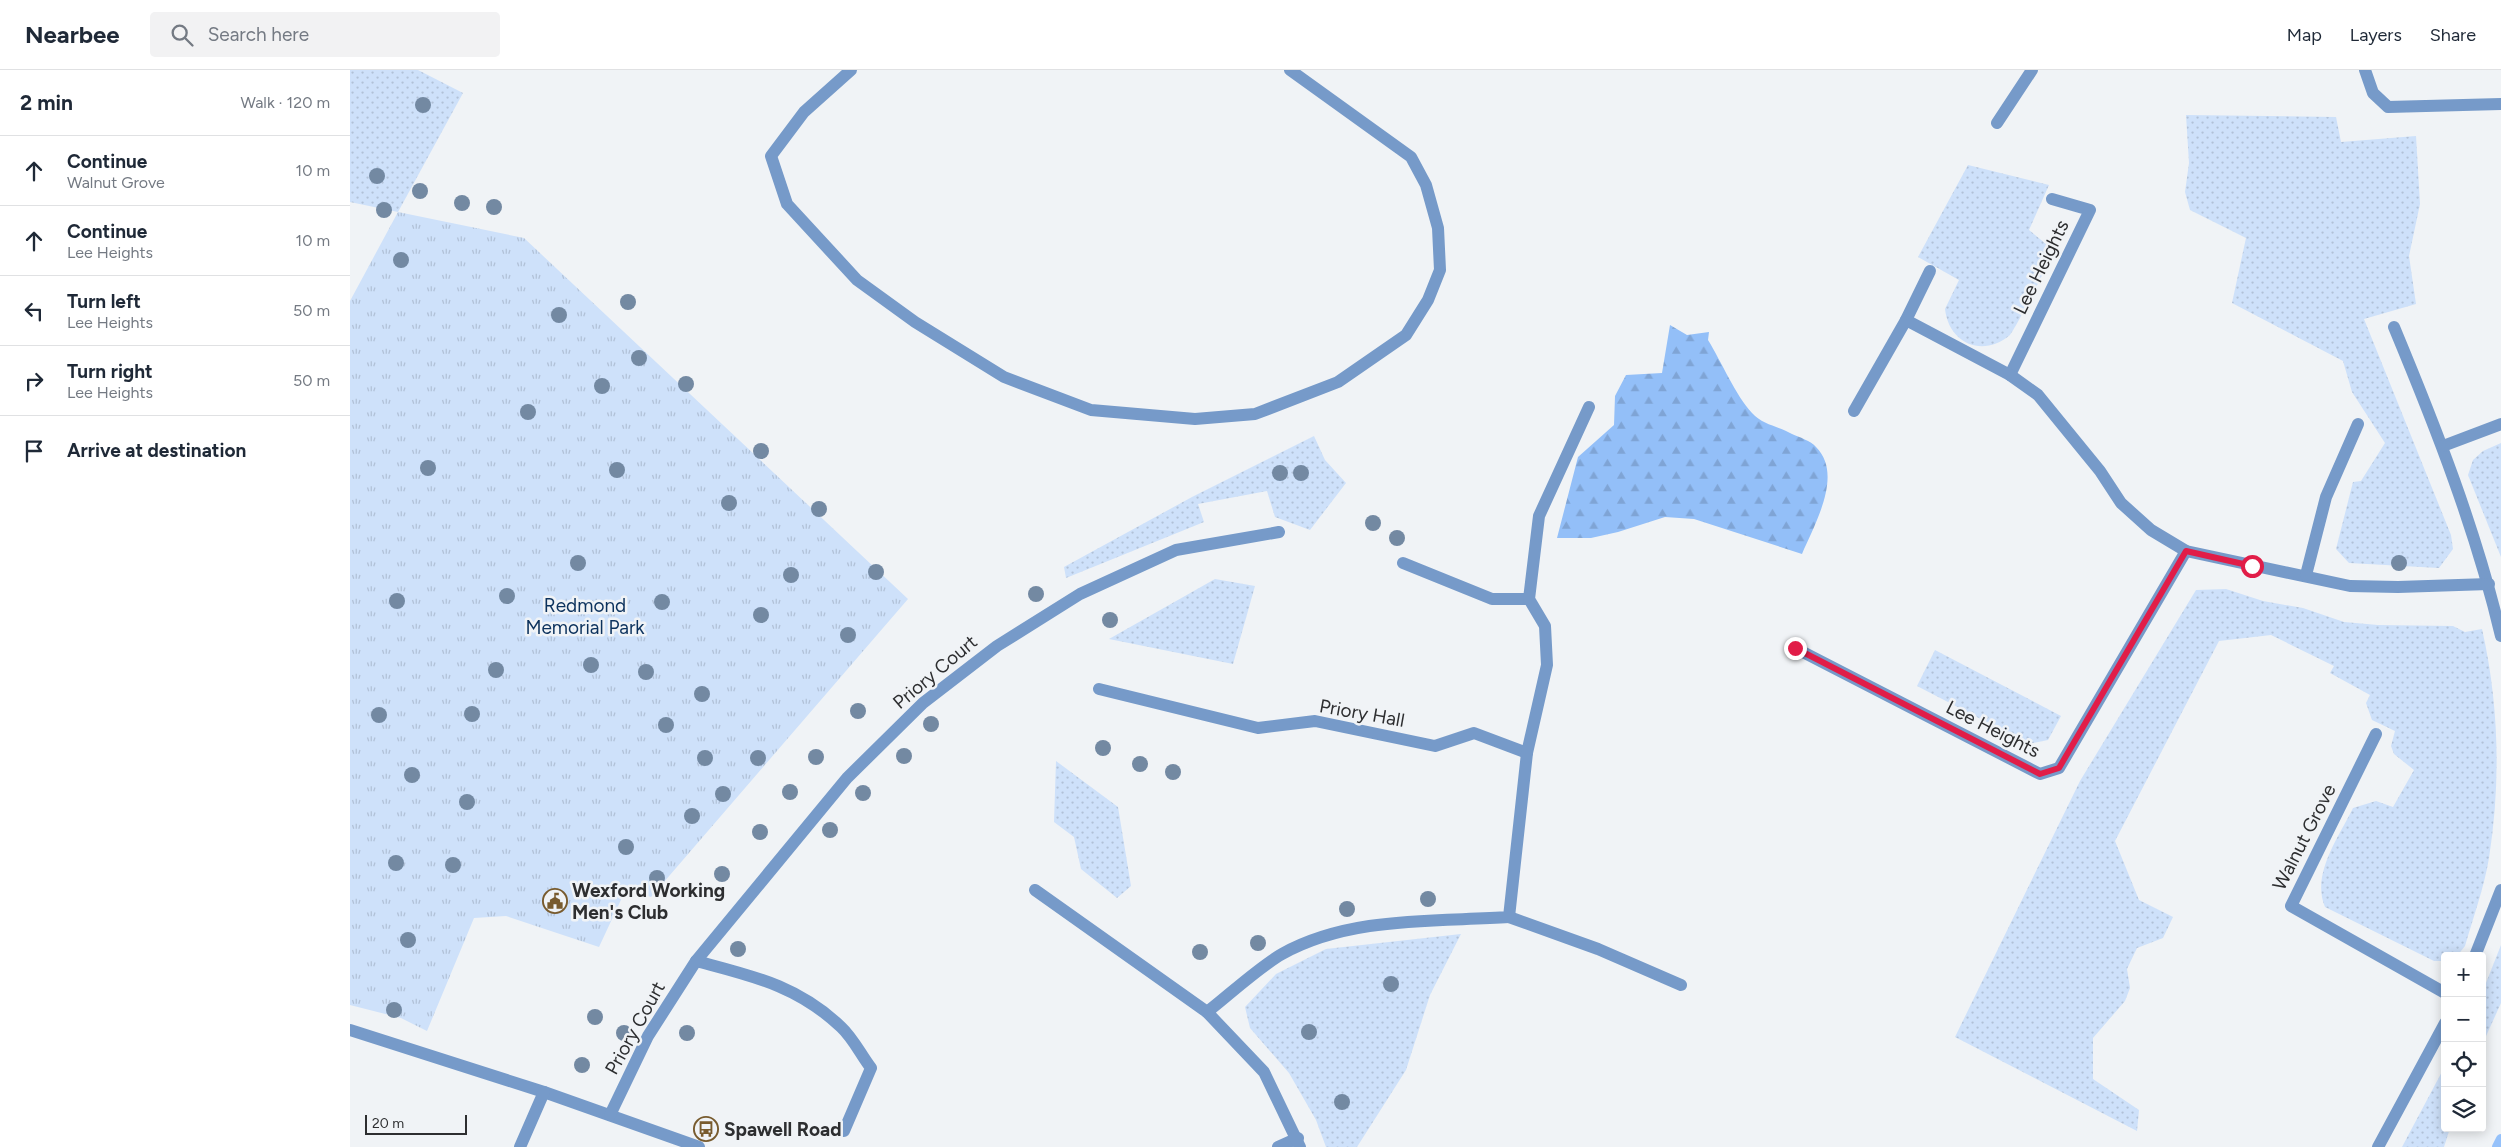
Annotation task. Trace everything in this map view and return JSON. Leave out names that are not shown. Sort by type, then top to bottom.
[{"type":"street","points":[[851,70],[804,112],[771,156],[787,204],[856,280],[915,322],[1004,377],[1091,410],[1195,419],[1255,414],[1338,382],[1406,335],[1428,300],[1440,270],[1438,228],[1426,185],[1411,157],[1290,70]]},
{"type":"street","points":[[1997,123],[2032,70]]},
{"type":"street","points":[[2365,70],[2373,93],[2388,107],[2501,104]]},
{"type":"street","name":"Lee Heights","points":[[2010,376],[2090,210],[2052,199]]},
{"type":"street","points":[[1854,411],[1906,320],[1930,271]]},
{"type":"street","points":[[1906,320],[2010,376],[2038,395],[2100,471],[2121,503],[2151,530],[2186,551],[2306,575],[2350,586],[2398,587],[2489,584]]},
{"type":"street","points":[[2394,327],[2443,446],[2489,584],[2501,636]]},
{"type":"street","points":[[1509,917],[1527,753],[1547,665],[1545,626],[1529,600],[1539,516],[1589,407]]},
{"type":"street","points":[[2306,575],[2326,497],[2358,424]]},
{"type":"street","points":[[2443,446],[2501,424]]},
{"type":"street","name":"Priory Court","points":[[610,1115],[648,1036],[696,961],[847,778],[923,704],[996,646],[1080,594],[1176,550],[1279,532]]},
{"type":"street","name":"Lee Heights","points":[[1795,648],[2040,774],[2059,768],[2186,551]]},
{"type":"street","points":[[1403,562],[1492,599],[1529,600]]},
{"type":"street","name":"Priory Hall","points":[[1099,689],[1258,728],[1315,721],[1435,746],[1474,733],[1527,753]]},
{"type":"street","name":"Walnut Grove","points":[[2376,734],[2291,906],[2441,991]]},
{"type":"street","points":[[1035,890],[1207,1012],[1264,1072],[1299,1143],[1278,1147]]},
{"type":"street","points":[[2478,952],[2501,890]]},
{"type":"street","points":[[1207,1012],[1282,954],[1326,935],[1376,925],[1509,917],[1598,949],[1681,985]]},
{"type":"street","points":[[696,961],[770,981],[810,1001],[842,1028],[871,1068],[844,1131]]},
{"type":"street","points":[[350,1030],[544,1092],[700,1147]]},
{"type":"street","points":[[2378,1147],[2441,1031]]},
{"type":"street","points":[[520,1147],[544,1092]]},
{"type":"green space","points":[[350,70],[418,70],[463,93],[398,212],[350,202]]},
{"type":"green space","points":[[2186,115],[2336,117],[2341,142],[2416,136],[2420,204],[2409,256],[2416,304],[2364,319],[2451,535],[2453,549],[2439,568],[2349,563],[2336,549],[2353,482],[2361,481],[2385,443],[2352,392],[2343,361],[2232,303],[2246,238],[2190,210],[2185,192],[2189,163]]},
{"type":"green space","points":[[1968,165],[2049,185],[2029,230],[2046,244],[2049,259],[2010,335],[2000,342],[1989,346],[1969,344],[1960,339],[1953,331],[1945,309],[1959,280],[1918,257]]},
{"type":"green space","name":"Redmond Memorial Park","points":[[398,212],[524,238],[908,599],[651,897],[626,889],[599,947],[506,916],[474,918],[427,1031],[401,1018],[350,1005],[350,301]]},
{"type":"green space","points":[[1670,325],[1687,335],[1709,332],[1708,340],[1734,388],[1752,413],[1766,423],[1805,439],[1816,447],[1824,458],[1827,471],[1827,486],[1824,500],[1802,554],[1694,519],[1665,517],[1618,532],[1591,538],[1557,538],[1578,457],[1614,425],[1615,396],[1626,375],[1662,373]]},
{"type":"green space","points":[[1314,436],[1325,460],[1346,483],[1310,530],[1275,517],[1267,491],[1198,504],[1204,522],[1066,578],[1064,567],[1192,497]]},
{"type":"green space","points":[[2501,443],[2501,557],[2468,475],[2473,460],[2483,451]]},
{"type":"green space","points":[[1215,579],[1255,586],[1233,664],[1109,639]]},
{"type":"green space","points":[[2226,589],[2263,601],[2303,608],[2344,622],[2378,625],[2453,626],[2465,632],[2482,629],[2488,657],[2495,714],[2497,772],[2493,829],[2487,869],[2465,946],[2460,952],[2441,952],[2441,961],[2434,961],[2325,907],[2322,894],[2324,869],[2334,843],[2353,808],[2376,801],[2393,807],[2414,770],[2394,754],[2391,746],[2395,731],[2372,720],[2366,703],[2370,695],[2330,673],[2334,666],[2271,635],[2219,641],[2115,841],[2139,900],[2173,917],[2163,938],[2137,948],[2127,969],[2130,988],[2125,1001],[2093,1038],[2093,1079],[2139,1110],[2137,1131],[1955,1037],[2080,781],[2196,590]]},
{"type":"green space","points":[[1935,650],[2061,716],[2048,740],[2029,744],[1917,686]]},
{"type":"green space","points":[[1056,761],[1118,807],[1131,886],[1117,898],[1081,869],[1074,837],[1054,822]]},
{"type":"green space","points":[[1461,934],[1430,995],[1406,1070],[1357,1147],[1326,1147],[1316,1120],[1289,1073],[1250,1028],[1245,1007],[1276,974],[1326,949]]},
{"type":"green space","points":[[2501,945],[2501,1003],[2486,1036],[2486,997],[2486,983]]},
{"type":"green space","points":[[2441,1074],[2441,1132],[2449,1132],[2444,1147],[2402,1147]]},
{"type":"waterway","points":[[2497,1147],[2501,1139]]},
{"type":"place","name":"Wexford Working Men's Club","points":[[555,901]]},
{"type":"place","name":"Spawell Road","points":[[706,1129]]},
{"type":"route","points":[[1795,648],[2040,774],[2059,768],[2186,551],[2252,566]]}]
